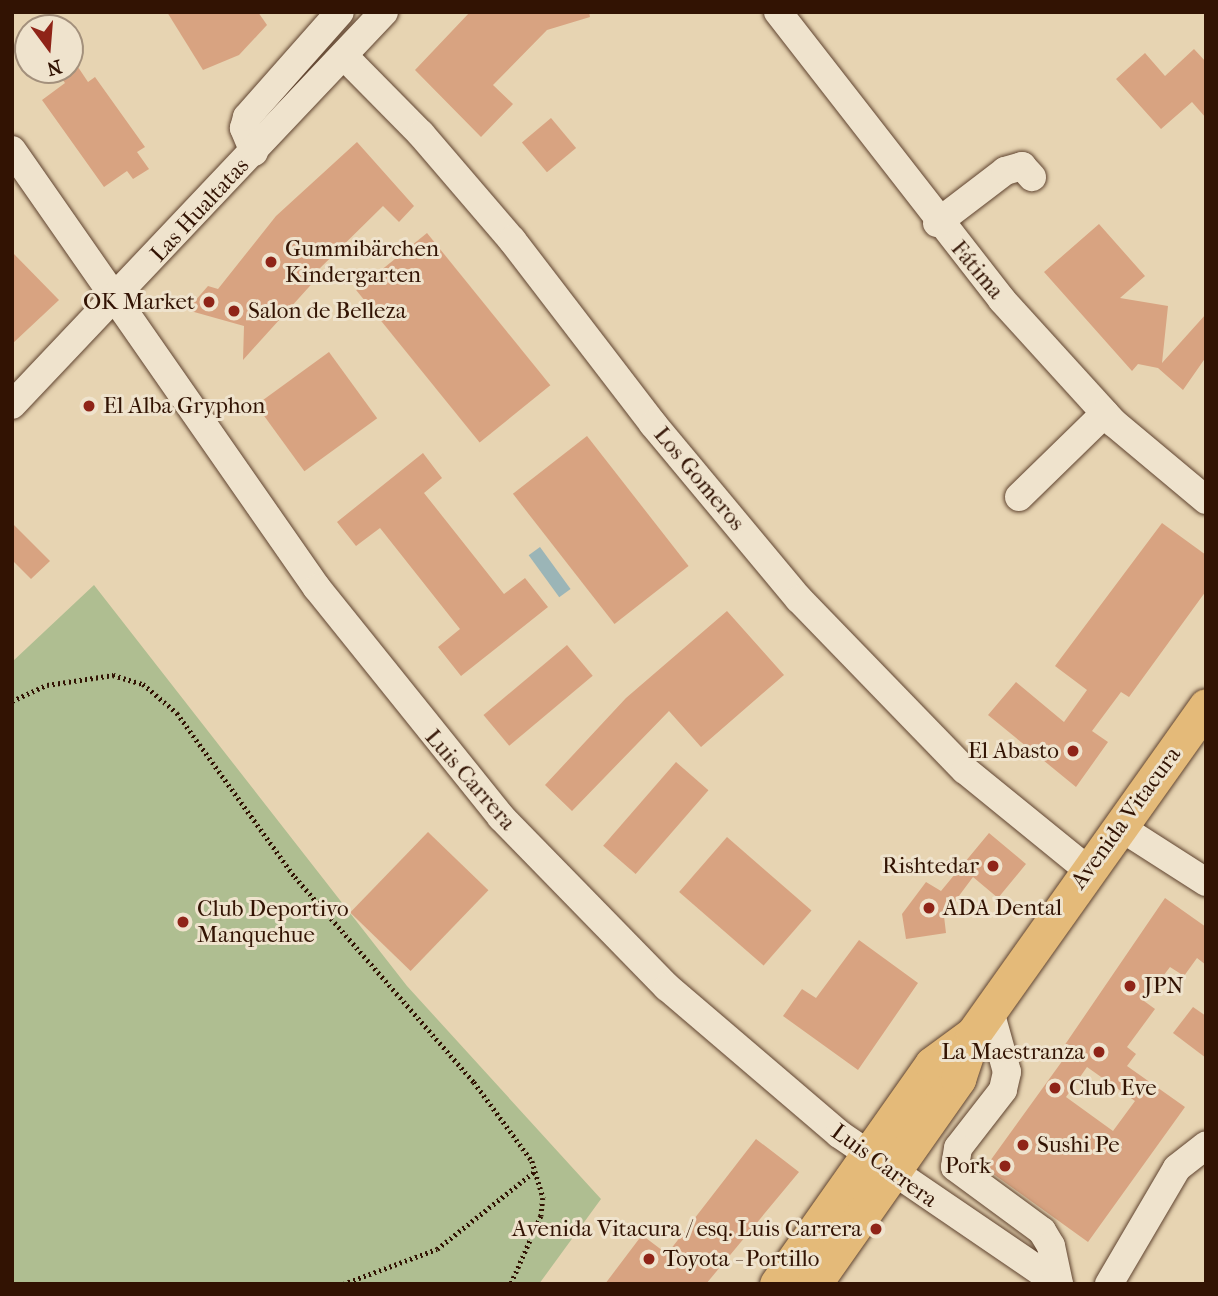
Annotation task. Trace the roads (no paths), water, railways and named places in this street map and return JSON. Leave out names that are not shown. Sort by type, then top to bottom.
[{"type":"main road","name":"Avenida Vitacura","points":[[777,1284],[958,1079],[982,1022],[1206,706]]},
{"type":"main road","name":"Avenida Vitacura","points":[[814,1284],[880,1165]]},
{"type":"street","points":[[254,152],[244,128],[247,117],[340,12]]},
{"type":"street","name":"Las Hualtatas","points":[[12,405],[116,300],[384,12]]},
{"type":"street","name":"Fátima","points":[[778,12],[937,223],[1105,413],[1206,500]]},
{"type":"street","name":"Los Gomeros","points":[[344,55],[421,134],[512,240],[653,424],[799,598],[965,770],[1088,870]]},
{"type":"street","name":"Luis Carrera","points":[[12,150],[317,588],[501,817],[667,987],[880,1165],[1059,1284]]},
{"type":"street","points":[[937,223],[1004,172],[1022,166],[1032,177]]},
{"type":"street","points":[[1018,497],[1105,413]]},
{"type":"street","points":[[1120,828],[1206,882]]},
{"type":"street","points":[[982,1022],[1007,1072],[1003,1090],[958,1147],[956,1167],[1042,1231],[1051,1246],[1059,1284]]},
{"type":"street","points":[[1109,1284],[1177,1168],[1206,1145]]},
{"type":"water","points":[[540,547],[571,589],[559,597],[529,555]]},
{"type":"place","name":"Gummibärchen Kindergarten","points":[[271,262]]},
{"type":"place","name":"OK Market","points":[[209,302]]},
{"type":"place","name":"Salon de Belleza","points":[[234,311]]},
{"type":"place","name":"El Alba Gryphon","points":[[89,406]]},
{"type":"place","name":"El Abasto","points":[[1073,751]]},
{"type":"place","name":"Rishtedar","points":[[993,866]]},
{"type":"place","name":"ADA Dental","points":[[929,908]]},
{"type":"place","name":"Club Deportivo Manquehue","points":[[183,922]]},
{"type":"place","name":"JPN","points":[[1130,986]]},
{"type":"place","name":"La Maestranza","points":[[1099,1052]]},
{"type":"place","name":"Club Eve","points":[[1055,1088]]},
{"type":"place","name":"Sushi Pe","points":[[1023,1145]]},
{"type":"place","name":"Pork","points":[[1005,1166]]},
{"type":"place","name":"Avenida Vitacura / esq. Luis Carrera","points":[[876,1229]]},
{"type":"place","name":"Toyota - Portillo","points":[[649,1259]]}]
